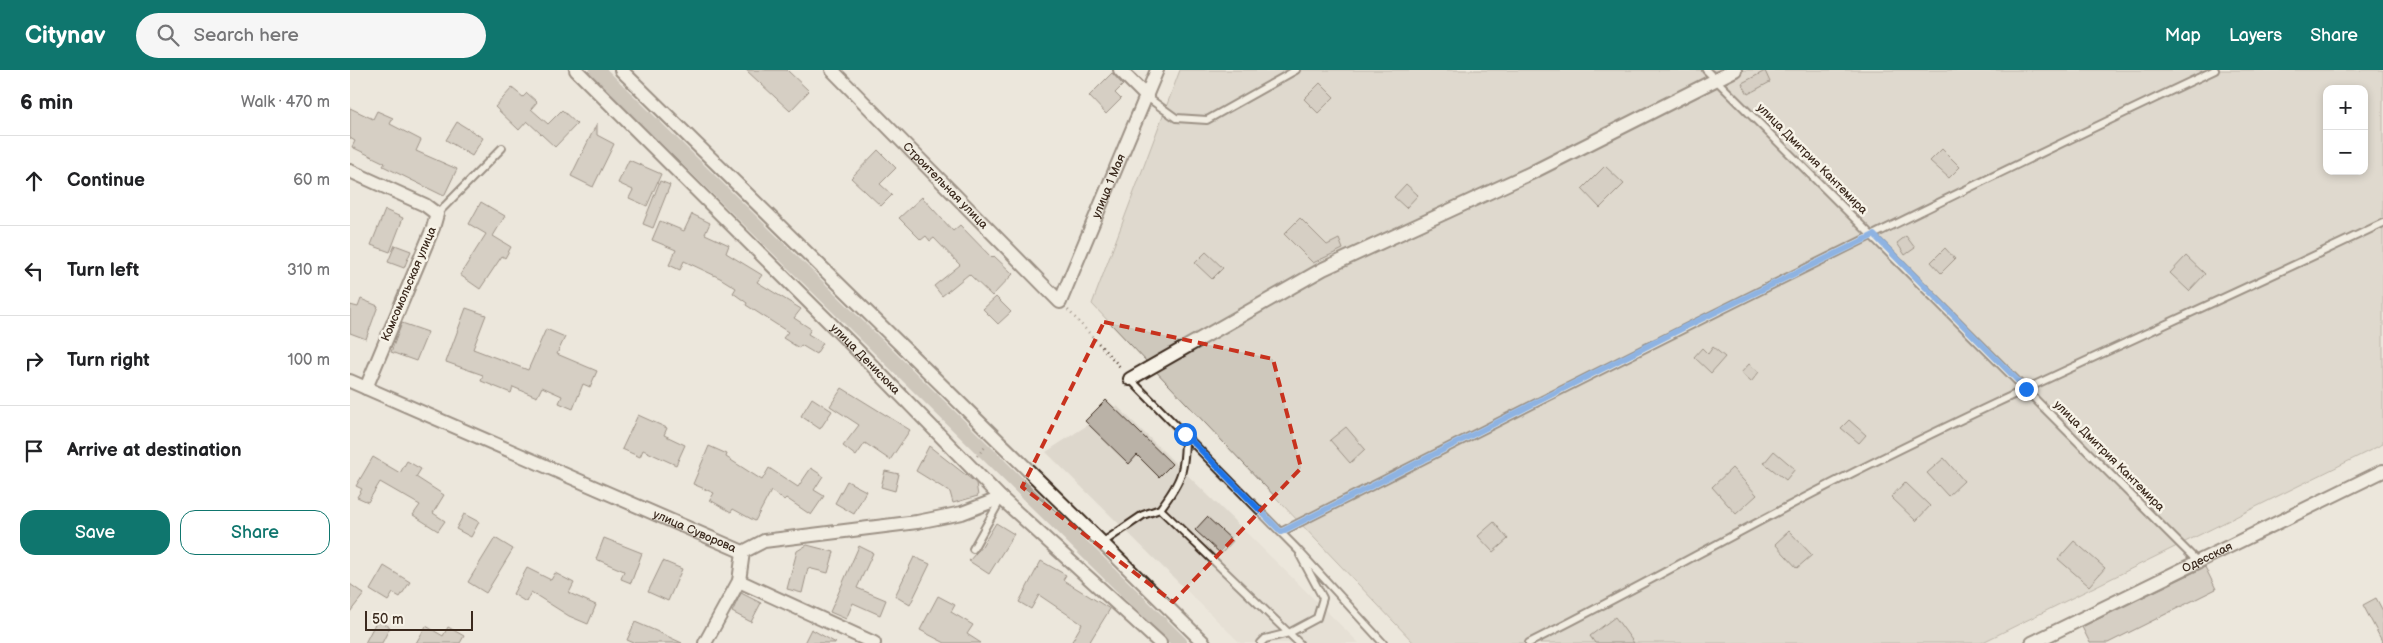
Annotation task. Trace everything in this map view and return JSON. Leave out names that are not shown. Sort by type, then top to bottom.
[{"type":"street","name":"улица Денисюка","points":[[576,70],[854,347],[1001,498],[1160,643]]},
{"type":"street","points":[[621,70],[1204,643]]},
{"type":"street","name":"Строительная улица","points":[[832,70],[1060,302]]},
{"type":"street","points":[[1120,70],[1147,97]]},
{"type":"street","name":"улица 1 Мая","points":[[1060,302],[1157,70]]},
{"type":"street","points":[[1130,379],[1323,269],[1531,173],[1711,75],[1735,70]]},
{"type":"street","name":"Комсомольская улица","points":[[350,170],[424,206],[436,214],[433,228],[366,388]]},
{"type":"street","name":"улица Суворова","points":[[350,380],[743,552],[764,542],[916,522],[952,515],[1001,498]]},
{"type":"street","name":"Одесская","points":[[2032,643],[2383,471]]},
{"type":"street","points":[[705,643],[739,581],[743,552]]},
{"type":"street","points":[[739,581],[874,643]]},
{"type":"lane","points":[[1147,97],[1176,118],[1208,120],[1296,70]]},
{"type":"lane","points":[[1281,532],[1683,328],[2215,70]]},
{"type":"lane","name":"улица Дмитрия Кантемира","points":[[1711,75],[1874,235],[2198,562]]},
{"type":"lane","points":[[436,214],[502,148]]},
{"type":"lane","points":[[1529,643],[1609,604],[1825,487],[2026,389],[2238,293],[2383,223]]},
{"type":"lane","points":[[1130,379],[1281,532],[1383,643]]},
{"type":"lane","points":[[1102,543],[1143,515],[1160,509],[1173,491],[1185,464],[1185,434]]},
{"type":"lane","points":[[973,549],[1001,498]]},
{"type":"lane","points":[[1160,509],[1299,643]]},
{"type":"lane","points":[[1261,643],[1265,639],[1289,633],[1317,618],[1323,598],[1298,550]]},
{"type":"path","points":[[1060,302],[1130,379]]},
{"type":"path","points":[[976,457],[986,446]]},
{"type":"highlighted area","points":[[1104,322],[1273,359],[1301,468],[1173,602],[1022,487]]},
{"type":"shaded area","points":[[1180,70],[2383,70],[2383,444],[1981,643],[1414,643],[1092,304]]},
{"type":"shaded area","points":[[1117,406],[1359,643],[1240,643],[1046,452]]},
{"type":"building","points":[[746,70],[787,70],[809,91],[790,111]]},
{"type":"building","points":[[1765,71],[1770,82],[1748,94],[1742,83]]},
{"type":"building","points":[[1112,73],[1123,85],[1115,93],[1121,99],[1106,114],[1089,96]]},
{"type":"building","points":[[1320,83],[1334,97],[1318,113],[1304,99]]},
{"type":"building","points":[[512,88],[523,97],[527,93],[537,102],[531,109],[548,124],[562,110],[577,124],[555,147],[527,121],[519,130],[495,107]]},
{"type":"building","points":[[350,108],[373,119],[377,111],[393,118],[390,124],[421,140],[416,151],[457,169],[444,196],[383,166],[385,163],[352,147],[355,141],[350,138]]},
{"type":"building","points":[[457,122],[483,138],[472,156],[446,140]]},
{"type":"building","points":[[597,123],[597,135],[614,144],[593,187],[571,176]]},
{"type":"building","points":[[1942,149],[1960,167],[1949,178],[1930,161]]},
{"type":"building","points":[[878,150],[896,168],[880,184],[892,195],[881,206],[851,178]]},
{"type":"building","points":[[629,160],[661,174],[647,206],[629,198],[633,190],[618,183]]},
{"type":"building","points":[[1605,166],[1624,184],[1600,208],[1582,189]]},
{"type":"building","points":[[660,181],[670,185],[653,228],[643,224]]},
{"type":"building","points":[[1406,184],[1418,195],[1406,208],[1394,197]]},
{"type":"building","points":[[922,197],[953,231],[960,225],[992,258],[994,256],[1013,274],[992,296],[969,274],[942,296],[934,286],[960,265],[934,238],[930,241],[926,236],[921,240],[899,218]]},
{"type":"building","points":[[481,202],[505,216],[493,236],[511,247],[505,258],[502,256],[480,289],[460,275],[486,234],[469,224]]},
{"type":"building","points":[[385,210],[403,218],[390,252],[371,245]]},
{"type":"building","points":[[692,214],[710,223],[705,234],[729,245],[726,253],[762,275],[757,282],[801,309],[794,318],[811,329],[808,334],[823,343],[816,354],[801,345],[799,348],[783,338],[788,332],[746,305],[747,303],[733,293],[736,288],[720,278],[684,261],[680,270],[669,265],[676,250],[652,240],[660,221],[684,231]]},
{"type":"building","points":[[1300,218],[1327,245],[1339,239],[1343,249],[1313,263],[1284,234]]},
{"type":"building","points":[[1906,236],[1915,248],[1905,255],[1897,243]]},
{"type":"building","points":[[395,245],[411,251],[404,268],[388,262]]},
{"type":"building","points":[[1945,248],[1955,259],[1941,273],[1931,262]]},
{"type":"building","points":[[1206,252],[1223,268],[1212,279],[1195,263]]},
{"type":"building","points":[[2186,256],[2205,274],[2189,291],[2170,273]]},
{"type":"building","points":[[996,297],[1011,312],[998,324],[983,309]]},
{"type":"building","points":[[361,299],[378,306],[366,339],[350,333],[350,305],[358,307]]},
{"type":"building","points":[[466,308],[486,315],[473,349],[528,370],[546,329],[565,337],[557,354],[597,371],[590,387],[583,384],[573,409],[559,403],[562,396],[542,387],[537,397],[513,387],[511,393],[481,381],[483,375],[446,362]]},
{"type":"building","points":[[402,323],[428,332],[416,361],[391,352]]},
{"type":"building","points":[[1713,347],[1725,357],[1711,373],[1694,357],[1702,348],[1708,354]]},
{"type":"building","points":[[1749,364],[1759,372],[1751,382],[1741,373]]},
{"type":"building","points":[[842,388],[910,430],[890,460],[865,443],[856,456],[843,446],[859,425],[830,406]]},
{"type":"building","points":[[812,398],[832,411],[820,429],[801,416]]},
{"type":"building","points":[[1106,400],[1172,464],[1159,477],[1137,455],[1129,464],[1085,421]]},
{"type":"building","points":[[638,415],[667,428],[664,435],[685,445],[676,465],[643,450],[640,457],[622,449]]},
{"type":"building","points":[[1849,420],[1866,435],[1859,443],[1841,428]]},
{"type":"building","points":[[1346,427],[1365,449],[1350,463],[1330,440]]},
{"type":"building","points":[[709,446],[727,454],[726,457],[762,480],[769,468],[798,487],[811,468],[823,476],[814,490],[824,496],[811,515],[786,498],[784,500],[771,491],[755,521],[733,509],[731,512],[710,500],[714,493],[693,484]]},
{"type":"building","points":[[929,446],[976,483],[978,496],[953,503],[950,492],[916,471]]},
{"type":"building","points":[[1774,451],[1795,469],[1786,480],[1764,463]]},
{"type":"building","points":[[373,457],[400,473],[407,461],[421,469],[416,477],[444,495],[433,513],[445,521],[438,531],[413,515],[420,505],[380,482],[368,502],[357,497],[362,489],[356,486]]},
{"type":"building","points":[[1944,458],[1964,481],[1948,496],[1927,473]]},
{"type":"building","points":[[1732,468],[1757,495],[1736,514],[1712,487]]},
{"type":"building","points":[[885,471],[899,474],[895,491],[881,487]]},
{"type":"building","points":[[847,481],[866,491],[854,514],[835,503]]},
{"type":"building","points":[[1905,482],[1930,506],[1916,521],[1891,497]]},
{"type":"building","points":[[464,514],[479,522],[471,537],[456,529]]},
{"type":"building","points":[[1207,517],[1233,541],[1221,554],[1195,530]]},
{"type":"building","points":[[1494,522],[1508,539],[1493,552],[1478,536]]},
{"type":"building","points":[[996,523],[1014,534],[989,574],[969,561],[982,546]]},
{"type":"building","points":[[1789,531],[1812,555],[1797,568],[1775,544]]},
{"type":"building","points":[[495,538],[513,549],[486,593],[468,582]]},
{"type":"building","points":[[604,538],[642,553],[631,583],[621,579],[624,571],[596,559]]},
{"type":"building","points":[[2074,541],[2105,568],[2089,586],[2058,559]]},
{"type":"building","points":[[807,545],[834,552],[828,573],[808,568],[802,593],[787,589],[797,551]]},
{"type":"building","points":[[859,546],[873,553],[857,588],[886,600],[880,615],[853,603],[846,619],[830,612]]},
{"type":"building","points":[[914,557],[930,564],[910,605],[895,596]]},
{"type":"building","points":[[663,561],[682,569],[668,601],[648,592]]},
{"type":"building","points":[[1041,561],[1066,575],[1063,580],[1110,609],[1089,643],[1071,643],[1082,624],[1039,595],[1031,609],[1019,602]]},
{"type":"building","points":[[384,566],[410,582],[400,597],[393,593],[388,601],[370,590]]},
{"type":"building","points":[[2205,567],[2216,589],[2108,643],[2090,643],[2082,627]]},
{"type":"building","points":[[527,568],[551,580],[555,573],[574,583],[569,593],[596,605],[588,624],[569,616],[531,592],[526,602],[513,594]]},
{"type":"building","points":[[350,584],[364,594],[350,612]]},
{"type":"building","points":[[741,593],[761,603],[751,622],[732,612]]},
{"type":"building","points":[[938,596],[955,605],[951,612],[973,625],[967,634],[981,643],[945,643],[920,630]]},
{"type":"building","points":[[2376,598],[2383,611],[2383,643],[2363,605]]},
{"type":"building","points":[[1615,617],[1634,643],[1595,643],[1590,636]]},
{"type":"building","points":[[377,620],[390,627],[382,643],[365,643]]},
{"type":"building","points":[[635,622],[682,643],[634,643],[627,640]]},
{"type":"building","points":[[426,626],[443,636],[448,627],[464,636],[460,643],[416,643]]},
{"type":"building","points":[[811,629],[836,643],[804,643]]},
{"type":"waterway","points":[[597,70],[1180,643]]},
{"type":"route","points":[[1185,434],[1281,532],[1683,328],[1874,235],[2026,389]]}]
